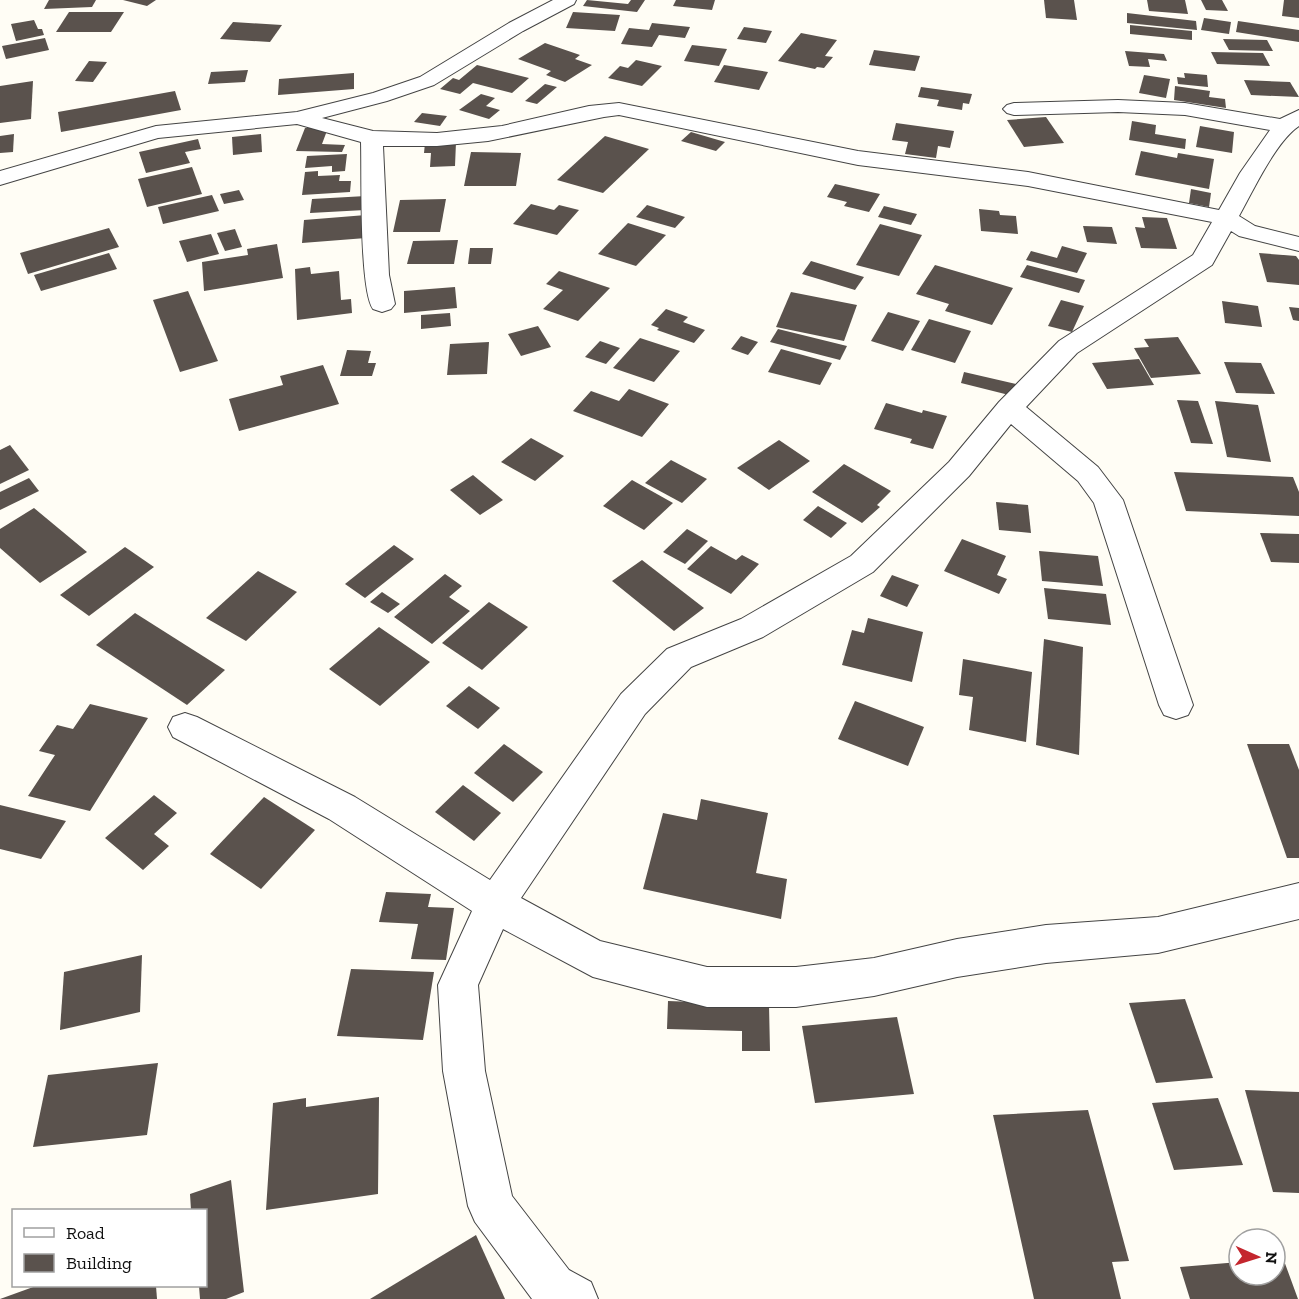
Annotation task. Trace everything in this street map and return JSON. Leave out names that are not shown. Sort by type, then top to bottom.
[{"type":"street","points":[[0,178],[156,132],[297,118],[381,97],[427,81],[516,27],[567,0]]},
{"type":"street","points":[[1014,109],[1118,106],[1185,109],[1291,121]]},
{"type":"street","points":[[297,118],[372,138],[423,138],[498,133],[538,126],[596,110],[619,109],[858,158],[1028,179],[1226,218],[1247,231],[1299,244]]},
{"type":"street","points":[[574,1299],[552,1287],[491,1206],[464,1071],[459,985],[495,904],[633,704],[679,658],[752,627],[862,564],[959,469],[1009,408],[1068,347],[1203,260],[1251,173],[1291,121]]},
{"type":"street","points":[[372,138],[376,275],[382,304]]},
{"type":"street","points":[[1009,408],[1088,474],[1108,500],[1176,705]]},
{"type":"street","points":[[185,726],[342,808],[495,904],[593,958],[707,987],[796,987],[874,977],[957,958],[1046,944],[1158,935],[1299,901]]},
{"type":"building","points":[[49,0],[96,0],[92,7],[44,9]]},
{"type":"building","points":[[123,0],[156,0],[147,6]]},
{"type":"building","points":[[587,0],[628,4],[631,0],[645,0],[637,12],[583,6]]},
{"type":"building","points":[[676,0],[715,0],[712,10],[673,6]]},
{"type":"building","points":[[1044,0],[1074,0],[1077,20],[1046,18]]},
{"type":"building","points":[[1147,0],[1185,0],[1188,14],[1149,11]]},
{"type":"building","points":[[1201,0],[1222,0],[1228,11],[1206,10]]},
{"type":"building","points":[[1284,0],[1299,0],[1299,18],[1282,16]]},
{"type":"building","points":[[69,12],[124,12],[111,32],[56,32]]},
{"type":"building","points":[[573,12],[620,15],[615,31],[566,28]]},
{"type":"building","points":[[1127,13],[1196,21],[1197,30],[1127,23]]},
{"type":"building","points":[[1204,18],[1231,22],[1229,34],[1201,30]]},
{"type":"building","points":[[34,20],[44,35],[16,41],[11,24]]},
{"type":"building","points":[[1238,21],[1299,30],[1299,42],[1236,32]]},
{"type":"building","points":[[233,22],[282,25],[270,42],[220,39]]},
{"type":"building","points":[[652,23],[690,27],[685,38],[659,35],[652,47],[621,44],[629,28],[649,30]]},
{"type":"building","points":[[1130,25],[1192,31],[1192,40],[1130,34]]},
{"type":"building","points":[[744,27],[772,31],[766,43],[737,39]]},
{"type":"building","points":[[801,33],[837,40],[825,56],[833,57],[824,68],[815,69],[778,61]]},
{"type":"building","points":[[45,38],[49,50],[6,59],[2,46]]},
{"type":"building","points":[[1223,39],[1267,40],[1273,51],[1229,50]]},
{"type":"building","points":[[545,43],[580,55],[575,59],[592,65],[565,82],[546,75],[551,71],[518,59]]},
{"type":"building","points":[[692,45],[727,49],[719,66],[684,61]]},
{"type":"building","points":[[874,50],[920,56],[915,71],[869,65]]},
{"type":"building","points":[[1125,51],[1164,54],[1167,61],[1148,59],[1150,67],[1129,66]]},
{"type":"building","points":[[1211,52],[1263,53],[1270,66],[1217,64]]},
{"type":"building","points":[[636,60],[662,66],[642,86],[608,78],[620,66],[628,68]]},
{"type":"building","points":[[89,61],[107,62],[93,82],[75,81]]},
{"type":"building","points":[[477,65],[529,78],[512,93],[473,83],[460,94],[440,89],[453,78],[459,80]]},
{"type":"building","points":[[724,65],[768,72],[759,90],[714,82]]},
{"type":"building","points":[[248,70],[245,82],[208,84],[211,72]]},
{"type":"building","points":[[354,73],[354,89],[278,95],[279,79]]},
{"type":"building","points":[[1184,73],[1207,75],[1208,87],[1178,84],[1177,77],[1185,78]]},
{"type":"building","points":[[1144,75],[1170,79],[1166,98],[1139,93]]},
{"type":"building","points":[[1244,80],[1290,82],[1299,97],[1251,95]]},
{"type":"building","points":[[33,81],[31,119],[0,123],[0,86]]},
{"type":"building","points":[[545,84],[557,87],[537,104],[525,101]]},
{"type":"building","points":[[1175,86],[1210,91],[1209,97],[1225,99],[1226,108],[1174,100]]},
{"type":"building","points":[[921,87],[972,94],[969,104],[963,103],[962,110],[937,106],[939,100],[918,97]]},
{"type":"building","points":[[175,91],[181,110],[61,132],[58,112]]},
{"type":"building","points":[[481,94],[495,98],[486,106],[500,110],[489,119],[459,110]]},
{"type":"building","points":[[422,113],[447,116],[440,126],[414,122]]},
{"type":"building","points":[[1046,117],[1064,143],[1024,147],[1007,120]]},
{"type":"building","points":[[1132,121],[1156,125],[1155,134],[1186,139],[1185,149],[1129,140]]},
{"type":"building","points":[[896,123],[954,131],[950,148],[938,146],[936,158],[905,154],[908,142],[892,140]]},
{"type":"building","points":[[1200,126],[1234,132],[1232,153],[1196,147]]},
{"type":"building","points":[[305,128],[328,128],[322,144],[345,145],[342,152],[296,151]]},
{"type":"building","points":[[691,132],[725,142],[716,151],[681,141]]},
{"type":"building","points":[[14,134],[13,152],[0,153],[0,136]]},
{"type":"building","points":[[261,134],[262,152],[233,155],[232,137]]},
{"type":"building","points":[[605,136],[649,149],[603,193],[557,180]]},
{"type":"building","points":[[198,139],[201,149],[185,152],[190,163],[146,173],[139,152]]},
{"type":"building","points":[[456,142],[455,166],[430,167],[431,153],[424,153],[425,143]]},
{"type":"building","points":[[1141,151],[1177,158],[1178,153],[1214,159],[1209,189],[1135,175]]},
{"type":"building","points":[[471,152],[521,153],[516,186],[464,186]]},
{"type":"building","points":[[347,154],[345,171],[332,172],[332,166],[305,168],[307,156]]},
{"type":"building","points":[[192,167],[202,194],[147,207],[138,179]]},
{"type":"building","points":[[318,171],[318,176],[340,175],[339,181],[351,181],[350,192],[302,195],[305,172]]},
{"type":"building","points":[[835,184],[880,194],[869,212],[844,206],[847,202],[827,197]]},
{"type":"building","points":[[1191,189],[1211,193],[1209,207],[1189,203]]},
{"type":"building","points":[[239,190],[244,200],[224,204],[220,194]]},
{"type":"building","points":[[212,195],[219,211],[163,224],[158,207]]},
{"type":"building","points":[[366,196],[365,210],[310,213],[312,199]]},
{"type":"building","points":[[446,199],[440,232],[393,232],[400,200]]},
{"type":"building","points":[[531,204],[554,210],[559,205],[579,210],[557,235],[513,224]]},
{"type":"building","points":[[647,205],[685,217],[675,228],[636,217]]},
{"type":"building","points":[[884,206],[917,214],[911,225],[878,217]]},
{"type":"building","points":[[979,209],[999,211],[1000,215],[1016,216],[1018,234],[981,231]]},
{"type":"building","points":[[366,215],[366,238],[302,243],[304,220]]},
{"type":"building","points":[[1142,217],[1167,218],[1177,249],[1141,248],[1135,227],[1145,228]]},
{"type":"building","points":[[628,223],[666,235],[636,266],[598,254]]},
{"type":"building","points":[[880,224],[922,235],[899,276],[856,265]]},
{"type":"building","points":[[1083,226],[1112,227],[1117,244],[1087,242]]},
{"type":"building","points":[[109,228],[119,247],[28,274],[20,253]]},
{"type":"building","points":[[235,229],[242,247],[225,251],[217,233]]},
{"type":"building","points":[[211,234],[219,254],[187,262],[179,241]]},
{"type":"building","points":[[458,240],[454,264],[407,264],[413,241]]},
{"type":"building","points":[[277,244],[283,278],[204,291],[202,262],[248,255],[247,249]]},
{"type":"building","points":[[1062,246],[1087,253],[1077,273],[1026,260],[1031,251],[1057,258]]},
{"type":"building","points":[[470,248],[493,248],[491,264],[468,264]]},
{"type":"building","points":[[109,253],[117,269],[41,291],[34,275]]},
{"type":"building","points":[[1259,253],[1296,256],[1299,260],[1299,285],[1267,282]]},
{"type":"building","points":[[811,261],[864,277],[855,290],[802,274]]},
{"type":"building","points":[[935,265],[1013,288],[992,325],[945,311],[949,304],[916,294]]},
{"type":"building","points":[[1027,265],[1085,280],[1079,293],[1020,277]]},
{"type":"building","points":[[310,267],[311,274],[339,271],[341,300],[351,299],[352,313],[297,320],[295,269]]},
{"type":"building","points":[[559,271],[610,288],[578,321],[543,309],[563,290],[546,284]]},
{"type":"building","points":[[455,287],[457,308],[404,313],[404,291]]},
{"type":"building","points":[[188,291],[218,361],[180,372],[153,300]]},
{"type":"building","points":[[791,292],[857,305],[844,341],[776,327]]},
{"type":"building","points":[[1061,300],[1084,306],[1072,332],[1048,326]]},
{"type":"building","points":[[1222,301],[1258,306],[1262,327],[1225,323]]},
{"type":"building","points":[[1289,307],[1299,308],[1299,321],[1293,320]]},
{"type":"building","points":[[666,309],[688,317],[683,322],[705,330],[694,343],[657,330],[659,328],[651,325]]},
{"type":"building","points":[[888,312],[920,321],[903,351],[871,341]]},
{"type":"building","points":[[450,313],[451,326],[421,329],[421,315]]},
{"type":"building","points":[[929,319],[971,331],[955,363],[911,350]]},
{"type":"building","points":[[538,326],[551,347],[521,356],[508,334]]},
{"type":"building","points":[[778,329],[847,346],[840,360],[770,342]]},
{"type":"building","points":[[741,336],[758,342],[748,355],[731,349]]},
{"type":"building","points":[[1178,337],[1201,374],[1151,378],[1134,348],[1149,347],[1144,339]]},
{"type":"building","points":[[640,338],[680,351],[654,382],[613,368]]},
{"type":"building","points":[[600,341],[620,348],[606,364],[585,357]]},
{"type":"building","points":[[489,342],[487,374],[447,375],[450,344]]},
{"type":"building","points":[[781,349],[832,363],[820,385],[768,372]]},
{"type":"building","points":[[347,350],[371,351],[368,363],[376,363],[372,376],[340,376]]},
{"type":"building","points":[[1139,359],[1154,385],[1107,389],[1092,363]]},
{"type":"building","points":[[1224,362],[1261,363],[1275,394],[1236,393]]},
{"type":"building","points":[[323,365],[339,404],[239,431],[229,399],[283,385],[280,376]]},
{"type":"building","points":[[964,372],[1016,384],[1013,396],[961,383]]},
{"type":"building","points":[[629,389],[669,404],[642,437],[573,411],[591,391],[619,401]]},
{"type":"building","points":[[1177,400],[1198,401],[1213,444],[1191,443]]},
{"type":"building","points":[[1215,401],[1258,405],[1271,462],[1227,457]]},
{"type":"building","points":[[886,403],[922,413],[923,410],[947,416],[933,449],[910,443],[912,439],[874,429]]},
{"type":"building","points":[[531,438],[564,456],[535,481],[501,462]]},
{"type":"building","points":[[779,440],[810,461],[769,490],[737,468]]},
{"type":"building","points":[[10,445],[29,470],[0,484],[0,450]]},
{"type":"building","points":[[671,460],[707,479],[682,503],[645,483]]},
{"type":"building","points":[[844,464],[891,491],[877,505],[880,507],[862,523],[812,492]]},
{"type":"building","points":[[1174,472],[1293,477],[1299,492],[1299,516],[1186,511]]},
{"type":"building","points":[[473,475],[503,500],[480,515],[450,490]]},
{"type":"building","points":[[29,478],[39,491],[0,510],[0,492]]},
{"type":"building","points":[[632,480],[673,503],[644,530],[603,506]]},
{"type":"building","points":[[996,502],[1028,505],[1031,533],[999,530]]},
{"type":"building","points":[[818,506],[847,523],[831,538],[803,520]]},
{"type":"building","points":[[34,508],[87,552],[40,583],[0,548],[0,529]]},
{"type":"building","points":[[687,529],[708,541],[685,564],[663,552]]},
{"type":"building","points":[[1260,533],[1299,534],[1299,563],[1271,562]]},
{"type":"building","points":[[962,539],[1006,556],[997,575],[1007,579],[999,594],[944,571]]},
{"type":"building","points":[[394,545],[414,559],[365,598],[345,584]]},
{"type":"building","points":[[711,546],[736,560],[742,555],[759,564],[731,594],[687,569]]},
{"type":"building","points":[[125,547],[154,567],[89,616],[60,595]]},
{"type":"building","points":[[1039,551],[1098,556],[1103,586],[1042,581]]},
{"type":"building","points":[[642,560],[704,608],[674,631],[612,581]]},
{"type":"building","points":[[258,571],[297,592],[246,641],[206,618]]},
{"type":"building","points":[[445,574],[462,586],[449,597],[470,611],[432,644],[394,617]]},
{"type":"building","points":[[892,575],[919,585],[907,607],[880,596]]},
{"type":"building","points":[[1044,588],[1106,594],[1111,625],[1048,619]]},
{"type":"building","points":[[382,592],[400,604],[388,613],[370,602]]},
{"type":"building","points":[[489,602],[528,627],[482,670],[442,643]]},
{"type":"building","points":[[135,613],[225,670],[187,705],[96,645]]},
{"type":"building","points":[[868,618],[923,632],[912,682],[842,665],[852,630],[864,633]]},
{"type":"building","points":[[379,627],[430,662],[380,706],[329,669]]},
{"type":"building","points":[[1044,639],[1083,647],[1079,755],[1036,745]]},
{"type":"building","points":[[963,659],[1032,672],[1026,742],[969,730],[973,697],[959,695]]},
{"type":"building","points":[[469,686],[500,708],[478,729],[446,706]]},
{"type":"building","points":[[855,701],[924,727],[908,766],[838,739]]},
{"type":"building","points":[[90,704],[148,718],[90,811],[28,796],[55,755],[39,751],[57,725],[73,729]]},
{"type":"building","points":[[504,744],[543,772],[513,802],[474,773]]},
{"type":"building","points":[[1247,744],[1289,744],[1299,770],[1299,858],[1287,858]]},
{"type":"building","points":[[463,785],[501,813],[474,841],[435,812]]},
{"type":"building","points":[[154,795],[177,813],[154,834],[169,846],[143,870],[105,838]]},
{"type":"building","points":[[264,797],[315,830],[261,889],[210,854]]},
{"type":"building","points":[[701,799],[768,813],[756,873],[787,879],[781,919],[643,889],[663,813],[697,820]]},
{"type":"building","points":[[0,805],[66,821],[41,859],[0,849]]},
{"type":"building","points":[[386,892],[431,894],[428,907],[454,908],[446,960],[411,959],[418,924],[379,922]]},
{"type":"building","points":[[142,955],[140,1012],[60,1030],[64,972]]},
{"type":"building","points":[[351,969],[434,972],[423,1040],[337,1036]]},
{"type":"building","points":[[1185,999],[1213,1078],[1156,1083],[1129,1003]]},
{"type":"building","points":[[668,1001],[769,1005],[770,1051],[742,1051],[742,1031],[667,1029]]},
{"type":"building","points":[[897,1017],[914,1094],[815,1103],[802,1026]]},
{"type":"building","points":[[158,1063],[147,1135],[33,1147],[48,1075]]},
{"type":"building","points":[[1245,1090],[1299,1092],[1299,1193],[1273,1192]]},
{"type":"building","points":[[379,1097],[378,1194],[266,1210],[273,1103],[306,1098],[306,1107]]},
{"type":"building","points":[[1218,1098],[1243,1165],[1174,1170],[1152,1103]]},
{"type":"building","points":[[1088,1110],[1129,1261],[1112,1262],[1121,1299],[1034,1299],[993,1115]]},
{"type":"building","points":[[231,1180],[244,1292],[226,1299],[200,1299],[199,1287],[207,1287],[207,1209],[191,1209],[190,1194]]},
{"type":"building","points":[[476,1235],[505,1299],[370,1299]]},
{"type":"building","points":[[1227,1263],[1227,1287],[1287,1287],[1287,1269],[1298,1299],[1190,1299],[1180,1267]]},
{"type":"building","points":[[33,1287],[156,1287],[157,1299],[0,1299]]}]
